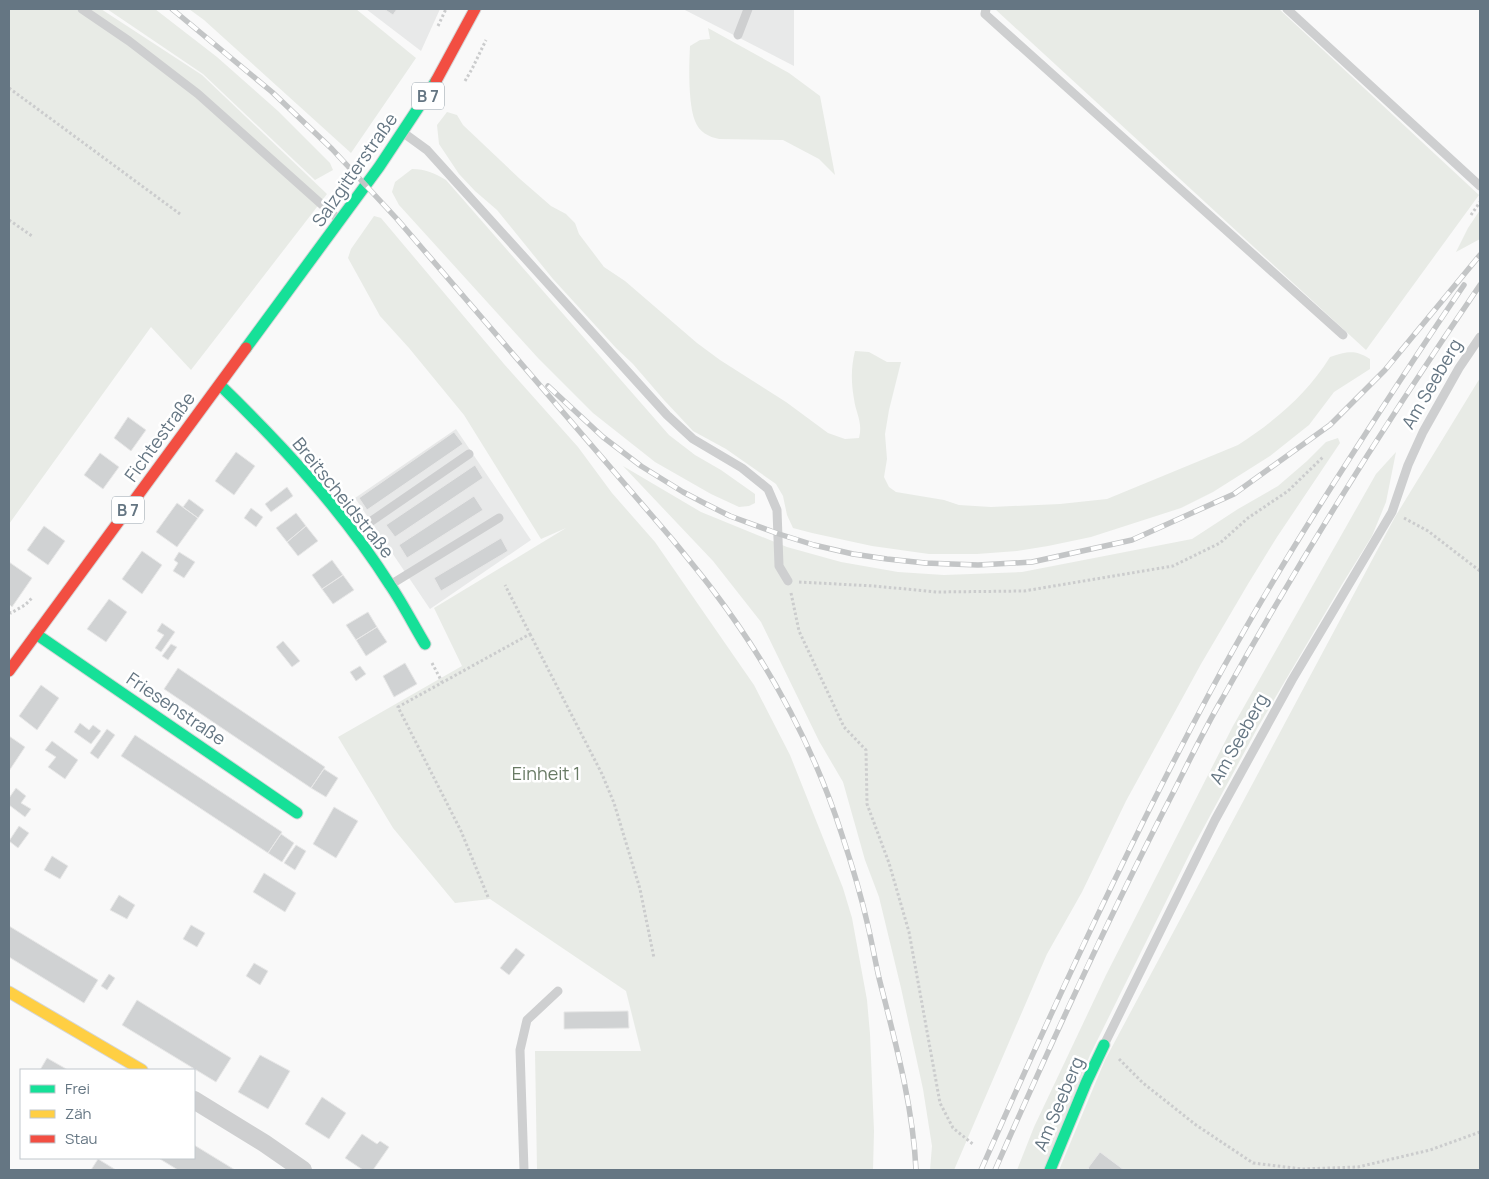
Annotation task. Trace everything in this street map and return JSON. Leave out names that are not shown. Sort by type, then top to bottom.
[{"type":"street","name":"Salzgitterstraße","points":[[321,247],[403,133],[447,64],[475,9]]},
{"type":"street","name":"Fichtestraße","points":[[9,671],[16,647],[36,634],[321,247]]},
{"type":"street","name":"Breitscheidstraße","points":[[220,385],[252,415],[353,533],[390,585],[425,644]]},
{"type":"street","name":"Friesenstraße","points":[[36,634],[297,813]]},
{"type":"street","points":[[9,992],[140,1069]]},
{"type":"street","name":"Am Seeberg","points":[[1050,1170],[1104,1045]]},
{"type":"street","points":[[195,1101],[264,1143],[303,1170]]},
{"type":"lane","points":[[82,9],[129,41],[198,94],[340,221]]},
{"type":"lane","points":[[738,35],[748,9]]},
{"type":"lane","points":[[986,9],[985,14],[1344,335]]},
{"type":"lane","points":[[1287,9],[1480,186]]},
{"type":"lane","points":[[403,133],[427,150],[667,415],[693,439],[742,468],[768,489],[777,510],[779,566],[788,581]]},
{"type":"lane","name":"Am Seeberg","points":[[1104,1045],[1215,820],[1292,680],[1392,512],[1408,466],[1423,432],[1459,368],[1480,337]]},
{"type":"lane","points":[[353,533],[469,454]]},
{"type":"lane","points":[[390,585],[498,518]]},
{"type":"lane","points":[[524,1170],[520,1050],[527,1020],[558,991]]},
{"type":"path","points":[[9,88],[180,214]]},
{"type":"path","points":[[1471,215],[1480,202]]},
{"type":"path","points":[[9,220],[32,236]]},
{"type":"path","points":[[974,1145],[952,1128],[940,1103],[909,932],[889,863],[867,804],[866,750],[844,727],[799,631],[788,581],[937,592],[1024,591],[1173,566],[1220,544],[1248,518],[1288,492],[1324,456]]},
{"type":"path","points":[[1392,512],[1428,530],[1480,571]]},
{"type":"path","points":[[505,585],[602,774],[614,803],[640,889],[654,958]]},
{"type":"path","points":[[488,897],[461,831],[398,707],[530,634]]},
{"type":"path","points":[[1104,1045],[1151,1089],[1196,1125],[1254,1163],[1302,1169],[1358,1167],[1430,1150],[1480,1132]]},
{"type":"shaded area","points":[[366,9],[440,9],[421,51]]},
{"type":"shaded area","points":[[683,9],[794,9],[794,66]]},
{"type":"shaded area","points":[[456,429],[531,540],[430,609],[355,498]]},
{"type":"green space","points":[[9,9],[101,9],[202,75],[327,194],[191,370],[151,327],[9,524]]},
{"type":"green space","points":[[107,9],[155,9],[217,57],[278,111],[330,163],[333,170],[315,180],[203,74]]},
{"type":"green space","points":[[189,9],[356,9],[416,58],[351,153],[204,20]]},
{"type":"green space","points":[[995,9],[1279,9],[1479,195],[1366,350]]},
{"type":"green space","points":[[708,28],[789,73],[820,96],[835,175],[819,159],[783,140],[719,139],[708,135],[699,128],[695,121],[690,95],[690,46],[700,40],[710,39]]},
{"type":"green space","points":[[447,112],[457,115],[463,125],[520,179],[551,206],[566,214],[575,223],[579,234],[604,267],[625,281],[697,343],[786,402],[828,433],[845,439],[859,438],[860,423],[852,381],[855,351],[869,352],[887,362],[901,362],[885,434],[887,459],[884,477],[889,487],[896,492],[944,500],[959,505],[991,507],[1060,504],[1107,499],[1238,445],[1289,406],[1311,383],[1330,357],[1346,353],[1359,354],[1370,359],[1370,369],[1334,392],[1309,425],[1270,456],[1213,492],[1181,508],[1091,537],[1017,551],[977,554],[929,554],[872,546],[793,528],[787,515],[783,496],[776,484],[726,449],[693,431],[553,279],[497,210],[459,174],[439,144],[437,125]]},
{"type":"green space","points":[[412,169],[430,172],[446,180],[669,435],[695,455],[721,470],[755,494],[755,503],[739,507],[711,494],[655,462],[593,413],[538,358],[399,205],[392,192],[395,182]]},
{"type":"green space","points":[[1480,210],[1480,239],[1456,252],[1468,228]]},
{"type":"green space","name":"Einheit 1","points":[[374,216],[381,218],[504,364],[578,447],[612,493],[655,542],[754,685],[790,755],[843,888],[852,918],[867,1000],[870,1034],[874,1131],[873,1170],[537,1170],[535,1051],[641,1051],[626,991],[490,899],[455,903],[393,828],[338,737],[462,666],[434,608],[566,528],[541,539],[464,415],[380,316],[348,258],[351,249]]},
{"type":"green space","points":[[1480,378],[1480,1170],[1059,1170],[1105,1060],[1395,517]]},
{"type":"green space","points":[[1338,438],[1340,443],[1277,537],[1201,664],[1126,801],[1082,892],[1047,954],[954,1170],[930,1170],[932,1146],[923,1089],[901,988],[879,897],[865,860],[843,782],[819,741],[761,622],[713,561],[623,466],[701,512],[787,547],[841,562],[898,572],[944,575],[1022,572],[1192,539],[1278,486],[1326,442]]},
{"type":"green space","points":[[1396,452],[1386,502],[1372,536],[1258,727],[1191,851],[1090,1055],[1044,1170],[1017,1170],[1034,1127],[1106,975],[1233,726],[1376,474]]},
{"type":"building","points":[[384,9],[397,9],[393,15]]},
{"type":"building","points":[[128,417],[146,430],[131,451],[114,438]]},
{"type":"building","points":[[454,432],[463,444],[367,510],[359,498]]},
{"type":"building","points":[[236,452],[255,466],[234,495],[215,481]]},
{"type":"building","points":[[100,453],[119,467],[103,489],[84,475]]},
{"type":"building","points":[[475,465],[483,478],[395,537],[386,525]]},
{"type":"building","points":[[287,487],[293,496],[271,512],[265,504]]},
{"type":"building","points":[[474,496],[483,510],[407,558],[399,545]]},
{"type":"building","points":[[189,499],[204,510],[198,518],[183,507]]},
{"type":"building","points":[[177,503],[198,518],[177,547],[156,532]]},
{"type":"building","points":[[251,508],[263,517],[256,527],[244,518]]},
{"type":"building","points":[[296,513],[306,526],[287,542],[276,528]]},
{"type":"building","points":[[44,526],[65,541],[48,565],[27,550]]},
{"type":"building","points":[[306,526],[318,541],[298,556],[287,542]]},
{"type":"building","points":[[501,538],[508,551],[441,591],[434,578]]},
{"type":"building","points":[[142,551],[162,565],[142,594],[122,579]]},
{"type":"building","points":[[179,552],[195,562],[184,578],[173,571],[178,563],[174,560]]},
{"type":"building","points":[[332,560],[343,575],[322,589],[312,575]]},
{"type":"building","points":[[9,562],[32,578],[12,607],[9,604]]},
{"type":"building","points":[[343,575],[354,590],[333,604],[322,589]]},
{"type":"building","points":[[109,599],[127,612],[106,642],[87,629]]},
{"type":"building","points":[[368,612],[377,627],[356,640],[346,625]]},
{"type":"building","points":[[162,623],[175,632],[161,652],[155,648],[164,635],[157,631]]},
{"type":"building","points":[[377,627],[387,642],[366,656],[356,640]]},
{"type":"building","points":[[283,641],[300,661],[292,667],[276,647]]},
{"type":"building","points":[[171,644],[177,647],[168,660],[162,656]]},
{"type":"building","points":[[405,663],[417,684],[394,697],[383,676]]},
{"type":"building","points":[[360,666],[366,674],[356,681],[350,672]]},
{"type":"building","points":[[178,668],[325,767],[311,788],[164,689]]},
{"type":"building","points":[[41,685],[59,698],[37,730],[19,716]]},
{"type":"building","points":[[80,723],[89,730],[93,725],[101,731],[91,744],[74,732]]},
{"type":"building","points":[[107,729],[115,735],[98,759],[90,753]]},
{"type":"building","points":[[135,735],[282,832],[268,853],[121,756]]},
{"type":"building","points":[[9,736],[25,747],[9,771]]},
{"type":"building","points":[[52,741],[78,760],[65,779],[48,767],[56,757],[45,750]]},
{"type":"building","points":[[324,769],[338,778],[326,797],[311,788]]},
{"type":"building","points":[[16,788],[26,796],[21,803],[31,809],[25,817],[9,805],[9,798]]},
{"type":"building","points":[[334,807],[358,821],[336,858],[313,844]]},
{"type":"building","points":[[19,826],[29,833],[18,848],[9,841]]},
{"type":"building","points":[[281,834],[294,843],[282,862],[268,853]]},
{"type":"building","points":[[296,845],[306,851],[295,870],[284,863]]},
{"type":"building","points":[[52,856],[68,866],[60,879],[44,870]]},
{"type":"building","points":[[264,873],[296,893],[285,912],[253,892]]},
{"type":"building","points":[[119,895],[135,905],[127,919],[110,910]]},
{"type":"building","points":[[191,925],[205,933],[197,947],[183,939]]},
{"type":"building","points":[[9,926],[98,980],[84,1003],[9,957]]},
{"type":"building","points":[[516,948],[525,955],[509,975],[500,968]]},
{"type":"building","points":[[254,963],[268,971],[260,985],[246,976]]},
{"type":"building","points":[[109,974],[115,978],[107,990],[101,986]]},
{"type":"building","points":[[137,1000],[231,1058],[216,1082],[122,1025]]},
{"type":"building","points":[[628,1011],[629,1028],[564,1029],[564,1012]]},
{"type":"building","points":[[260,1055],[290,1071],[268,1109],[238,1092]]},
{"type":"building","points":[[47,1058],[66,1069],[41,1069]]},
{"type":"building","points":[[322,1097],[346,1113],[329,1139],[305,1124]]},
{"type":"building","points":[[362,1134],[377,1144],[380,1141],[389,1147],[373,1170],[363,1170],[345,1158]]},
{"type":"building","points":[[195,1146],[235,1170],[178,1170],[160,1159],[195,1159]]},
{"type":"building","points":[[1100,1152],[1124,1170],[1090,1170],[1088,1168]]},
{"type":"building","points":[[98,1159],[116,1170],[91,1170]]},
{"type":"railway","points":[[172,9],[272,92],[332,149],[397,219],[672,539],[733,617],[752,646],[788,707],[818,770],[831,802],[849,858],[865,914],[902,1073],[911,1121],[916,1170]]},
{"type":"railway","points":[[548,386],[603,437],[641,466],[683,492],[730,516],[779,534],[814,545],[887,559],[978,565],[1032,562],[1132,540],[1234,494],[1330,425],[1385,370],[1480,255]]},
{"type":"railway","points":[[981,1170],[1062,990],[1119,870],[1178,752],[1226,663],[1317,510],[1464,285]]},
{"type":"railway","points":[[995,1170],[1105,930],[1210,721],[1283,593],[1346,489],[1480,285]]},
{"type":"traffic: fast","points":[[246,348],[379,167],[436,81]]},
{"type":"traffic: fast","points":[[220,385],[267,432],[332,505],[372,558],[425,644]]},
{"type":"traffic: fast","points":[[36,634],[297,813]]},
{"type":"traffic: fast","points":[[1050,1170],[1104,1045]]},
{"type":"traffic: slow","points":[[9,992],[140,1069]]},
{"type":"traffic: jam","points":[[436,81],[475,9]]},
{"type":"traffic: jam","points":[[9,671],[246,348]]}]
